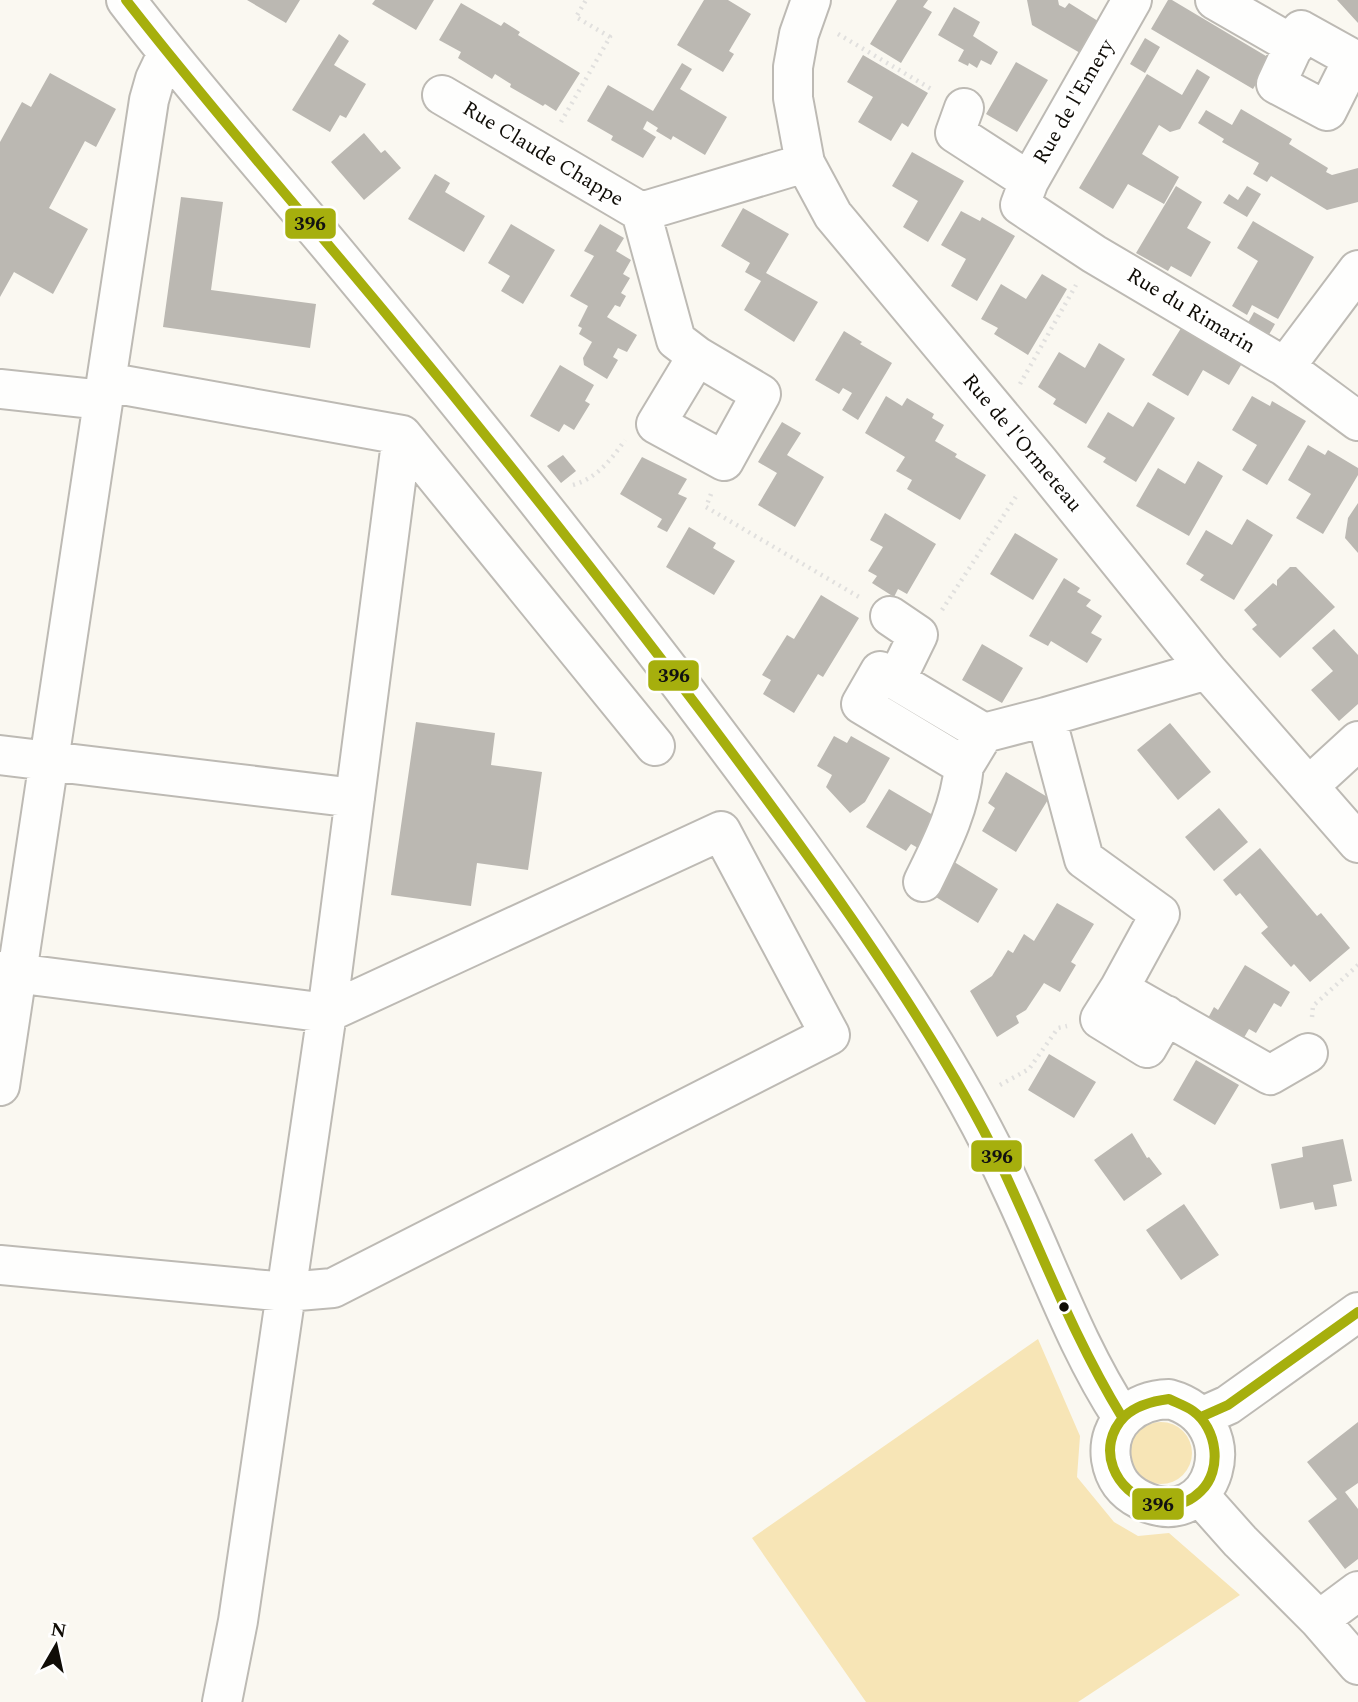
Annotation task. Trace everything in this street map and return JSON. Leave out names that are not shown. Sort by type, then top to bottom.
[{"type":"street","points":[[126,0],[167,54],[349,268],[542,503],[778,813],[878,956],[972,1107],[1012,1187],[1075,1329],[1110,1399],[1122,1417]]},
{"type":"street","name":"Rue de l'Emery","points":[[1025,193],[1132,0]]},
{"type":"street","points":[[1215,0],[1295,46]]},
{"type":"street","name":"Rue de l'Ormeteau","points":[[808,7],[793,67],[793,98],[805,163],[833,215],[1039,462],[1207,670],[1358,843]]},
{"type":"street","points":[[0,1086],[8,972],[49,762],[149,100],[167,54]]},
{"type":"street","name":"Rue Claude Chappe","points":[[442,94],[641,212],[805,163]]},
{"type":"street","name":"Rue du Rimarin","points":[[964,108],[955,134],[1094,254],[1285,367],[1358,421]]},
{"type":"street","points":[[641,212],[676,340],[697,356],[761,394],[724,461],[656,424],[697,356]]},
{"type":"street","points":[[1285,367],[1358,270]]},
{"type":"street","points":[[0,389],[105,391],[402,435],[655,746]]},
{"type":"street","points":[[222,1702],[238,1621],[327,1013],[402,435]]},
{"type":"street","points":[[896,680],[904,625]]},
{"type":"street","points":[[923,882],[951,825],[962,786],[964,766],[984,733],[1207,670]]},
{"type":"street","points":[[964,766],[861,704],[880,671],[984,733]]},
{"type":"street","points":[[1046,717],[1084,859],[1160,914],[1109,1004],[1147,1048],[1166,1015],[1270,1074],[1308,1053]]},
{"type":"street","points":[[1310,785],[1358,741]]},
{"type":"street","points":[[0,755],[355,798]]},
{"type":"street","points":[[0,1265],[286,1292],[333,1289],[830,1035],[721,831],[327,1013],[8,972]]},
{"type":"street","points":[[1201,1417],[1228,1405],[1358,1312]]},
{"type":"street","points":[[1169,1399],[1192,1408],[1201,1417],[1216,1444],[1217,1456],[1209,1482],[1199,1495],[1181,1506],[1166,1507],[1151,1505],[1122,1487],[1113,1470],[1110,1453],[1113,1434],[1122,1417],[1142,1404],[1169,1399]]},
{"type":"street","points":[[1199,1495],[1240,1542],[1319,1620],[1358,1665]]},
{"type":"street","points":[[1319,1620],[1358,1591]]},
{"type":"path","points":[[544,153],[610,37],[576,17],[586,0]]},
{"type":"path","points":[[808,7],[964,108]]},
{"type":"path","points":[[1001,418],[1094,254]]},
{"type":"path","points":[[542,503],[554,491],[586,481],[608,463],[637,423],[656,424]]},
{"type":"path","points":[[724,461],[706,507],[904,625],[929,630],[1039,462]]},
{"type":"path","points":[[1308,1053],[1313,1006],[1358,965]]},
{"type":"path","points":[[972,1107],[994,1088],[1029,1069],[1058,1028],[1109,1004]]},
{"type":"shaded area","points":[[1038,1339],[1080,1436],[1077,1477],[1114,1522],[1138,1536],[1169,1533],[1240,1595],[1078,1702],[866,1702],[752,1538]]},
{"type":"shaded area","points":[[1161,1422],[1173,1424],[1183,1431],[1190,1441],[1190,1465],[1183,1475],[1173,1482],[1161,1484],[1149,1482],[1139,1475],[1132,1465],[1130,1453],[1132,1441],[1139,1431],[1149,1424]]},
{"type":"building","points":[[247,0],[300,0],[286,23]]},
{"type":"building","points":[[375,0],[434,0],[416,30],[372,4]]},
{"type":"building","points":[[704,0],[728,0],[751,14],[729,51],[734,54],[723,72],[677,45]]},
{"type":"building","points":[[897,0],[928,0],[923,7],[932,12],[901,63],[870,44]]},
{"type":"building","points":[[1027,0],[1058,0],[1059,5],[1065,8],[1069,3],[1106,26],[1087,57],[1032,25]]},
{"type":"building","points":[[1168,0],[1271,59],[1253,89],[1151,29]]},
{"type":"building","points":[[1337,0],[1358,0],[1358,23]]},
{"type":"building","points":[[461,3],[501,26],[504,22],[520,32],[518,35],[580,73],[556,111],[510,87],[511,84],[495,74],[492,79],[458,58],[461,52],[439,40]]},
{"type":"building","points":[[954,7],[980,22],[973,36],[998,52],[991,65],[981,60],[977,68],[958,61],[964,50],[938,35]]},
{"type":"building","points":[[339,34],[349,41],[334,65],[366,84],[346,118],[340,115],[330,132],[292,110]]},
{"type":"building","points":[[1145,38],[1160,47],[1145,73],[1130,64]]},
{"type":"building","points":[[863,55],[928,93],[908,127],[902,123],[891,141],[858,122],[873,97],[847,82]]},
{"type":"building","points":[[1016,62],[1048,80],[1017,132],[986,114]]},
{"type":"building","points":[[682,63],[692,69],[680,89],[727,117],[705,155],[673,136],[671,140],[656,131],[658,128],[647,121],[643,129],[656,137],[643,158],[611,140],[613,136],[587,121],[608,85],[653,111]]},
{"type":"building","points":[[1197,69],[1210,77],[1180,129],[1170,132],[1159,125],[1142,154],[1179,177],[1164,204],[1128,184],[1113,209],[1079,188],[1147,74],[1182,95]]},
{"type":"building","points":[[50,73],[116,109],[96,147],[85,141],[49,208],[88,229],[53,294],[14,272],[0,297],[0,142],[22,102],[31,107]]},
{"type":"building","points":[[1241,109],[1292,139],[1289,144],[1328,168],[1326,172],[1332,175],[1358,168],[1358,202],[1327,210],[1271,176],[1267,182],[1253,174],[1259,163],[1222,142],[1224,139],[1198,123],[1206,110],[1232,125]]},
{"type":"building","points":[[364,133],[381,153],[385,150],[401,168],[364,200],[331,162]]},
{"type":"building","points":[[912,152],[964,181],[928,242],[903,227],[918,201],[892,186]]},
{"type":"building","points":[[435,174],[450,183],[445,192],[485,216],[464,252],[408,219]]},
{"type":"building","points":[[1176,186],[1202,202],[1187,228],[1211,242],[1191,277],[1171,266],[1168,271],[1136,253]]},
{"type":"building","points":[[1247,186],[1261,194],[1247,217],[1223,203],[1229,194],[1238,200]]},
{"type":"building","points":[[181,197],[223,202],[211,290],[316,304],[310,348],[163,327]]},
{"type":"building","points":[[743,208],[789,234],[766,273],[818,302],[794,342],[744,310],[761,281],[745,272],[750,263],[721,246]]},
{"type":"building","points":[[961,211],[980,221],[982,217],[1015,236],[977,301],[951,286],[966,259],[941,245]]},
{"type":"building","points":[[1253,221],[1314,257],[1278,319],[1252,305],[1247,315],[1232,306],[1258,261],[1237,248]]},
{"type":"building","points":[[511,224],[555,250],[523,304],[501,291],[510,276],[488,263]]},
{"type":"building","points":[[600,224],[624,238],[616,251],[631,260],[623,274],[630,278],[621,293],[626,296],[620,307],[615,305],[607,317],[637,335],[627,352],[618,348],[613,357],[618,360],[607,379],[584,365],[583,358],[592,342],[579,334],[582,328],[578,326],[588,306],[570,296],[594,256],[584,251]]},
{"type":"building","points":[[1042,274],[1067,289],[1028,355],[994,334],[998,328],[981,319],[1001,284],[1026,299]]},
{"type":"building","points":[[1254,312],[1275,324],[1266,340],[1245,328]]},
{"type":"building","points":[[1183,325],[1244,360],[1229,385],[1203,370],[1188,396],[1152,375]]},
{"type":"building","points":[[844,331],[892,363],[858,420],[842,410],[852,393],[843,388],[839,394],[815,380]]},
{"type":"building","points":[[1099,343],[1125,359],[1086,424],[1053,404],[1056,399],[1038,387],[1059,352],[1085,368]]},
{"type":"building","points":[[560,365],[594,385],[585,401],[590,404],[574,430],[564,424],[559,432],[530,416]]},
{"type":"building","points":[[886,396],[902,406],[907,398],[934,414],[932,418],[944,425],[935,441],[957,454],[955,457],[986,475],[960,520],[907,489],[912,480],[896,471],[905,457],[865,433]]},
{"type":"building","points":[[1252,396],[1270,406],[1272,401],[1306,421],[1267,485],[1242,470],[1257,445],[1232,430]]},
{"type":"building","points":[[1148,402],[1175,418],[1136,482],[1103,462],[1106,458],[1087,447],[1108,412],[1133,427]]},
{"type":"building","points":[[782,422],[801,433],[787,455],[824,477],[795,527],[758,505],[777,473],[758,462]]},
{"type":"building","points":[[1308,445],[1325,455],[1328,450],[1358,468],[1358,475],[1323,534],[1296,518],[1311,494],[1288,480]]},
{"type":"building","points":[[563,455],[576,471],[561,483],[547,466]]},
{"type":"building","points":[[642,457],[687,479],[678,494],[687,498],[667,532],[657,527],[662,519],[620,494]]},
{"type":"building","points":[[1198,461],[1223,476],[1189,536],[1136,506],[1158,468],[1185,484]]},
{"type":"building","points":[[1358,503],[1358,553],[1345,538],[1348,518]]},
{"type":"building","points":[[885,513],[936,544],[907,594],[898,589],[894,597],[872,583],[877,576],[868,571],[883,547],[870,540]]},
{"type":"building","points":[[1247,519],[1273,535],[1234,600],[1200,580],[1204,575],[1186,564],[1206,530],[1232,545]]},
{"type":"building","points":[[689,527],[716,543],[713,548],[735,561],[714,595],[666,567]]},
{"type":"building","points":[[1015,533],[1058,559],[1033,600],[990,574]]},
{"type":"building","points":[[1290,567],[1296,567],[1335,607],[1280,658],[1252,629],[1257,625],[1244,610],[1273,583],[1277,586],[1277,580]]},
{"type":"building","points":[[1064,578],[1080,588],[1077,592],[1091,600],[1086,606],[1102,616],[1091,633],[1102,639],[1087,663],[1051,641],[1048,646],[1029,636]]},
{"type":"building","points":[[821,595],[859,618],[823,677],[818,674],[794,713],[763,694],[771,680],[762,675],[787,635],[794,639]]},
{"type":"building","points":[[1334,629],[1358,655],[1358,704],[1339,721],[1311,690],[1333,671],[1312,648]]},
{"type":"building","points":[[982,644],[1023,668],[1002,703],[962,680]]},
{"type":"building","points":[[416,722],[495,733],[491,765],[542,772],[528,870],[477,863],[471,906],[391,895]]},
{"type":"building","points":[[1170,723],[1211,772],[1178,800],[1137,750]]},
{"type":"building","points":[[834,736],[847,743],[851,736],[890,758],[865,802],[850,813],[826,787],[832,775],[817,766]]},
{"type":"building","points":[[1006,772],[1049,798],[1016,852],[982,831],[995,808],[988,803]]},
{"type":"building","points":[[889,789],[943,821],[925,852],[911,844],[906,851],[866,827]]},
{"type":"building","points":[[1219,808],[1248,842],[1214,871],[1185,837]]},
{"type":"building","points":[[1260,848],[1317,916],[1321,913],[1350,948],[1310,982],[1294,964],[1291,967],[1261,933],[1268,927],[1240,893],[1236,896],[1223,880]]},
{"type":"building","points":[[951,860],[998,889],[978,923],[931,894]]},
{"type":"building","points":[[1057,903],[1094,924],[1071,962],[1076,965],[1060,992],[1044,983],[1026,1010],[1016,1016],[1019,1023],[997,1037],[970,991],[992,976],[1008,950],[1013,953],[1024,934],[1034,941]]},
{"type":"building","points":[[1245,965],[1290,992],[1281,1007],[1274,1003],[1256,1033],[1249,1029],[1242,1041],[1207,1020],[1214,1007],[1218,1010]]},
{"type":"building","points":[[1049,1054],[1096,1082],[1074,1118],[1028,1090]]},
{"type":"building","points":[[1196,1060],[1239,1085],[1215,1125],[1173,1100]]},
{"type":"building","points":[[1132,1133],[1147,1158],[1149,1157],[1162,1174],[1124,1201],[1094,1160]]},
{"type":"building","points":[[1343,1139],[1352,1181],[1333,1185],[1337,1206],[1315,1210],[1313,1202],[1280,1209],[1271,1164],[1303,1157],[1302,1147]]},
{"type":"building","points":[[1184,1204],[1219,1255],[1181,1280],[1146,1230]]},
{"type":"building","points":[[1358,1422],[1358,1483],[1345,1492],[1358,1509],[1358,1559],[1345,1569],[1308,1521],[1337,1499],[1307,1462]]},
{"type":"transit line","name":"396","points":[[126,0],[548,513],[703,714],[826,881],[873,949],[965,1095],[1001,1165],[1088,1356],[1122,1417]]},
{"type":"transit line","name":"396","points":[[1201,1417],[1228,1405],[1358,1312]]},
{"type":"transit line","name":"396","points":[[1169,1399],[1190,1409],[1201,1418],[1212,1438],[1214,1461],[1208,1482],[1196,1496],[1178,1504],[1166,1505],[1140,1498],[1128,1490],[1119,1479],[1110,1455],[1111,1441],[1125,1416],[1146,1404],[1169,1399]]}]
